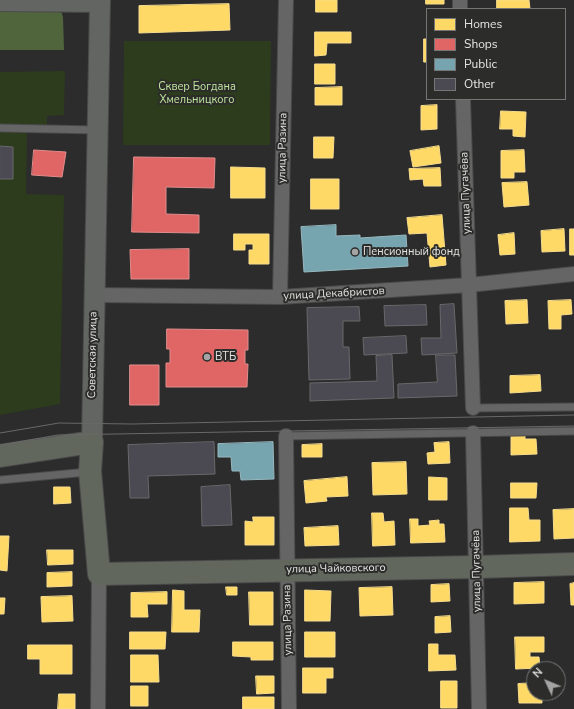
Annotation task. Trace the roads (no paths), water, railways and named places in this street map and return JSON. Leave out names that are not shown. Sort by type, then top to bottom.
[{"type":"main road","points":[[0,456],[92,442]]},
{"type":"main road","name":"Советская улица","points":[[92,442],[90,472],[99,574]]},
{"type":"main road","name":"улица Чайковского","points":[[99,574],[574,564]]},
{"type":"street","name":"улица Разина","points":[[280,297],[286,0]]},
{"type":"street","points":[[0,1],[100,1]]},
{"type":"street","name":"Советская улица","points":[[92,442],[100,1]]},
{"type":"street","name":"улица Пугачёва","points":[[463,100],[473,408]]},
{"type":"street","name":"улица Декабристов","points":[[94,295],[280,297],[469,286],[574,274]]},
{"type":"street","name":"улица Пугачёва","points":[[473,433],[480,709]]},
{"type":"street","name":"улица Разина","points":[[286,436],[289,709]]},
{"type":"street","name":"Советская улица","points":[[98,709],[99,574]]},
{"type":"lane","points":[[0,128],[97,130]]},
{"type":"lane","points":[[473,408],[574,407]]},
{"type":"lane","points":[[286,436],[574,430]]},
{"type":"lane","points":[[0,480],[90,472]]},
{"type":"tram line","points":[[0,433],[59,423],[132,424],[574,415]]},
{"type":"tram line","points":[[0,445],[58,435],[574,426]]},
{"type":"place","name":"Пенсионный фонд","points":[[355,252]]},
{"type":"place","name":"ВТБ","points":[[207,357]]},
{"type":"park label","name":"Сквер Богдана Хмельницкого","points":[[197,93]]}]
